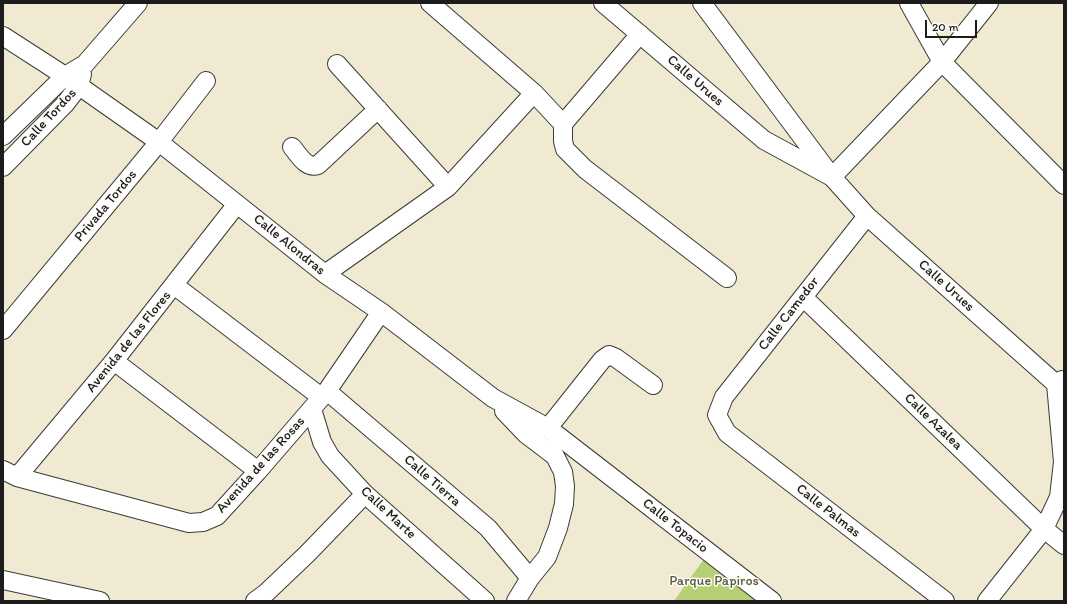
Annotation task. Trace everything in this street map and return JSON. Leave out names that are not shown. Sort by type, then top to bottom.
[{"type":"street","name":"Calle Tordos","points":[[3,167],[64,104],[72,81],[84,64],[138,3]]},
{"type":"street","points":[[430,3],[534,93],[563,124]]},
{"type":"street","name":"Calle Urues","points":[[603,3],[764,140],[832,178]]},
{"type":"street","name":"Calle Urues","points":[[702,3],[832,178],[866,216],[1061,384]]},
{"type":"street","points":[[909,3],[942,62],[1064,185]]},
{"type":"street","points":[[832,178],[942,62],[989,3]]},
{"type":"street","points":[[640,34],[563,124],[563,141],[565,149],[585,169],[727,278]]},
{"type":"street","name":"Calle Alondras","points":[[3,36],[72,81],[159,142],[325,274],[381,312],[493,398],[548,428],[577,450]]},
{"type":"street","points":[[337,64],[448,186]]},
{"type":"street","name":"Calle Tordos","points":[[3,136],[72,81]]},
{"type":"street","name":"Privada Tordos","points":[[3,330],[159,142],[206,81]]},
{"type":"street","points":[[325,274],[448,186],[534,93]]},
{"type":"street","points":[[292,147],[308,165],[313,167],[318,165],[378,109]]},
{"type":"street","name":"Avenida de las Flores","points":[[10,473],[114,361],[237,204]]},
{"type":"street","name":"Calle Camedor","points":[[717,415],[724,397],[866,216]]},
{"type":"street","name":"Calle Tierra","points":[[174,285],[488,528],[530,578]]},
{"type":"street","name":"Calle Azalea","points":[[803,297],[1044,529],[1064,545]]},
{"type":"street","name":"Avenida de las Rosas","points":[[10,473],[189,523],[204,522],[217,516],[320,399],[381,312]]},
{"type":"street","points":[[548,428],[602,360],[609,355],[616,358],[653,385]]},
{"type":"street","points":[[114,361],[258,471]]},
{"type":"street","points":[[986,601],[1044,529],[1059,497],[1063,462],[1061,384]]},
{"type":"street","points":[[493,398],[526,434],[555,456],[562,472],[565,486],[564,504],[558,528],[547,556],[530,578],[516,601]]},
{"type":"street","name":"Calle Marte","points":[[320,399],[322,442],[330,456],[365,494],[485,601]]},
{"type":"street","name":"Calle Palmas","points":[[717,415],[727,433],[945,601]]},
{"type":"street","name":"Calle Topacio","points":[[577,450],[772,601]]},
{"type":"street","points":[[255,601],[266,593],[307,554],[365,494]]},
{"type":"street","points":[[3,580],[100,601]]},
{"type":"green space","name":"Parque Papiros","points":[[709,552],[771,601],[674,601]]}]
